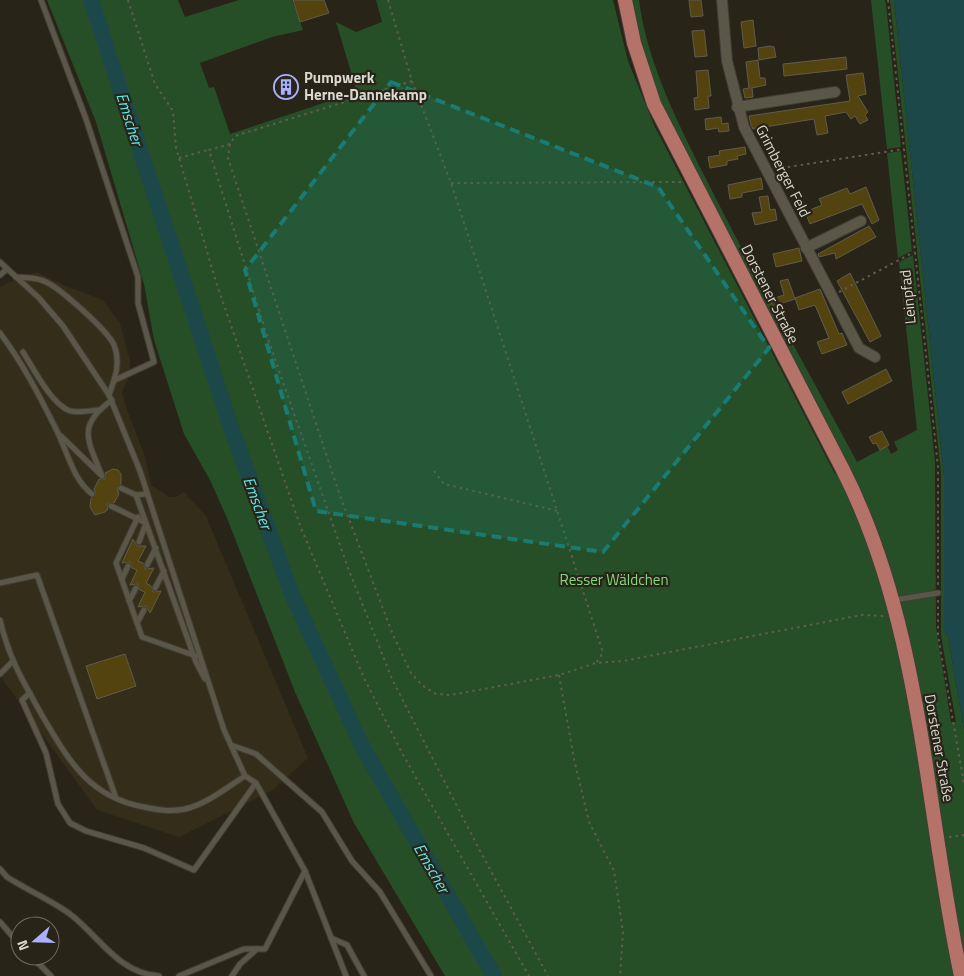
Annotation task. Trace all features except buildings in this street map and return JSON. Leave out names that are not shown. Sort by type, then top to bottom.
[{"type":"main road","name":"Dorstener Straße","points":[[625,0],[634,43],[647,87],[693,182],[858,500],[878,553],[914,693],[961,976]]},
{"type":"street","name":"Grimberger Feld","points":[[722,0],[726,61],[744,128],[860,348],[875,357]]},
{"type":"street","name":"Grimberger Feld","points":[[737,107],[835,92]]},
{"type":"street","points":[[806,248],[861,221]]},
{"type":"lane","points":[[41,0],[86,119],[138,276],[138,303],[154,362],[115,380]]},
{"type":"lane","points":[[0,262],[39,298],[63,326],[110,397],[129,442],[201,655],[209,688]]},
{"type":"lane","points":[[0,275],[8,269]]},
{"type":"lane","points":[[16,277],[37,278],[61,290],[114,344],[117,356],[115,380],[110,397],[89,422],[88,434],[102,476],[58,433]]},
{"type":"lane","points":[[0,333],[15,355],[58,433],[83,487],[92,494]]},
{"type":"lane","points":[[23,352],[50,393],[62,407],[78,412],[98,410]]},
{"type":"lane","points":[[121,488],[136,496],[146,494]]},
{"type":"lane","points":[[136,496],[194,657],[209,688],[245,776],[256,783],[305,871],[346,976]]},
{"type":"lane","points":[[111,506],[138,517],[146,523]]},
{"type":"lane","points":[[138,517],[116,563],[142,637],[194,657],[201,655]]},
{"type":"lane","points":[[140,542],[146,523]]},
{"type":"lane","points":[[147,565],[156,548]]},
{"type":"lane","points":[[122,579],[128,566]]},
{"type":"lane","points":[[155,588],[164,571]]},
{"type":"lane","points":[[0,583],[37,575],[116,798]]},
{"type":"lane","points":[[129,601],[136,588]]},
{"type":"lane","points":[[891,601],[938,592]]},
{"type":"lane","points":[[137,623],[144,610]]},
{"type":"lane","points":[[0,620],[12,662],[68,760],[87,781],[116,798],[135,806],[168,812],[186,809],[204,802],[245,776]]},
{"type":"lane","points":[[0,674],[12,662]]},
{"type":"lane","points":[[30,693],[22,700],[46,753],[58,804],[70,823],[86,832],[144,848],[194,870],[256,783]]},
{"type":"lane","points":[[232,745],[256,754],[322,812],[352,860],[380,892],[431,976]]},
{"type":"lane","points":[[0,869],[7,877],[70,914],[104,948],[130,969],[159,976]]},
{"type":"lane","points":[[179,976],[244,949],[265,949],[305,871]]},
{"type":"lane","points":[[0,922],[10,934]]},
{"type":"lane","points":[[332,938],[347,945],[364,976]]},
{"type":"lane","points":[[232,976],[240,964],[257,949]]},
{"type":"lane","points":[[41,966],[51,976]]},
{"type":"path","points":[[128,0],[155,84],[172,111],[179,158],[246,373],[301,528],[364,678],[402,753],[529,976]]},
{"type":"path","points":[[388,0],[412,81],[451,183],[602,650],[601,656],[596,663]]},
{"type":"path","name":"Leinpfad","points":[[888,0],[938,467],[938,635],[964,784]]},
{"type":"path","points":[[412,81],[235,136],[230,144],[228,158],[333,475],[377,596],[412,673],[423,686],[436,694],[451,695],[559,675],[596,663],[623,661],[846,618],[895,615]]},
{"type":"path","points":[[179,158],[230,144]]},
{"type":"path","points":[[765,171],[904,149]]},
{"type":"path","points":[[209,150],[268,342],[348,568],[392,679],[480,851],[548,976]]},
{"type":"path","points":[[451,183],[693,182]]},
{"type":"path","points":[[832,296],[914,252]]},
{"type":"path","points":[[434,472],[444,484],[558,511]]},
{"type":"path","points":[[559,675],[574,759],[589,822],[614,871],[623,932],[620,976]]},
{"type":"path","points":[[938,839],[964,835]]},
{"type":"highlighted area","points":[[391,82],[658,187],[769,348],[603,552],[316,511],[245,270]]},
{"type":"shaded area","points":[[37,272],[63,285],[103,300],[120,323],[130,361],[129,376],[122,392],[145,456],[151,485],[170,497],[176,497],[184,492],[206,516],[308,758],[273,790],[179,837],[97,810],[0,676],[0,287],[18,278]]},
{"type":"green space","name":"Resser Wäldchen","points":[[47,0],[178,0],[185,17],[239,0],[292,0],[303,30],[272,37],[200,63],[209,88],[214,87],[230,134],[357,92],[336,22],[356,32],[382,22],[376,0],[613,0],[628,61],[654,125],[835,474],[847,467],[664,111],[642,51],[633,0],[639,0],[649,48],[677,119],[746,256],[857,462],[887,446],[891,454],[898,450],[894,442],[917,430],[899,262],[913,255],[935,462],[936,627],[951,722],[956,722],[941,636],[941,473],[890,0],[894,0],[944,475],[944,631],[948,637],[964,730],[964,976],[445,976],[354,823],[295,692],[227,518],[210,480],[184,434],[154,340],[144,284],[96,122]]},
{"type":"green space","points":[[871,0],[885,0],[901,147],[887,149]]},
{"type":"green space","points":[[901,151],[912,251],[898,258],[887,153]]},
{"type":"water","points":[[894,0],[964,0],[964,730],[948,637],[944,631],[944,475]]},
{"type":"waterway","name":"Emscher","points":[[91,0],[233,433],[291,592],[362,746],[494,976]]},
{"type":"place","name":"Pumpwerk Herne-Dannekamp","points":[[286,87]]}]
